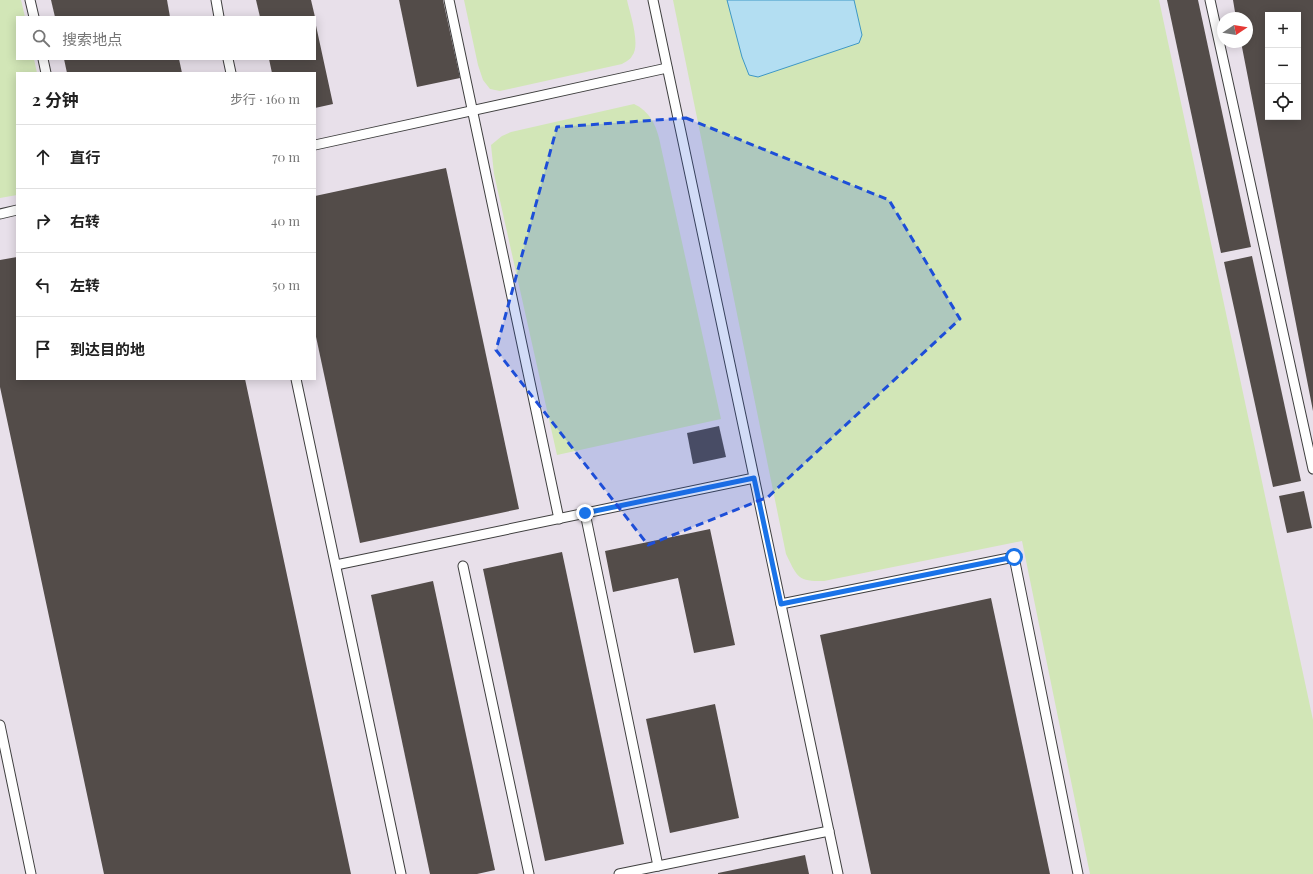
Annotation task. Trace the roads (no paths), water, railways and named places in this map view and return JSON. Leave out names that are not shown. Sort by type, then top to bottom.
[{"type":"lane","points":[[30,0],[34,16]]},
{"type":"lane","points":[[216,0],[219,16]]},
{"type":"lane","points":[[449,0],[559,519]]},
{"type":"lane","points":[[653,0],[838,874]]},
{"type":"lane","points":[[1210,0],[1313,469]]},
{"type":"lane","points":[[43,60],[46,72]]},
{"type":"lane","points":[[228,60],[231,72]]},
{"type":"lane","points":[[316,145],[667,68]]},
{"type":"lane","points":[[0,214],[16,210]]},
{"type":"lane","points":[[296,380],[401,874]]},
{"type":"lane","points":[[336,565],[754,478]]},
{"type":"lane","points":[[585,513],[658,866]]},
{"type":"lane","points":[[781,604],[1014,557],[1078,874]]},
{"type":"lane","points":[[463,566],[529,874]]},
{"type":"lane","points":[[0,724],[31,874]]},
{"type":"lane","points":[[619,874],[829,831]]},
{"type":"water","points":[[727,0],[854,0],[862,35],[859,43],[758,77],[749,75],[742,57]]}]
